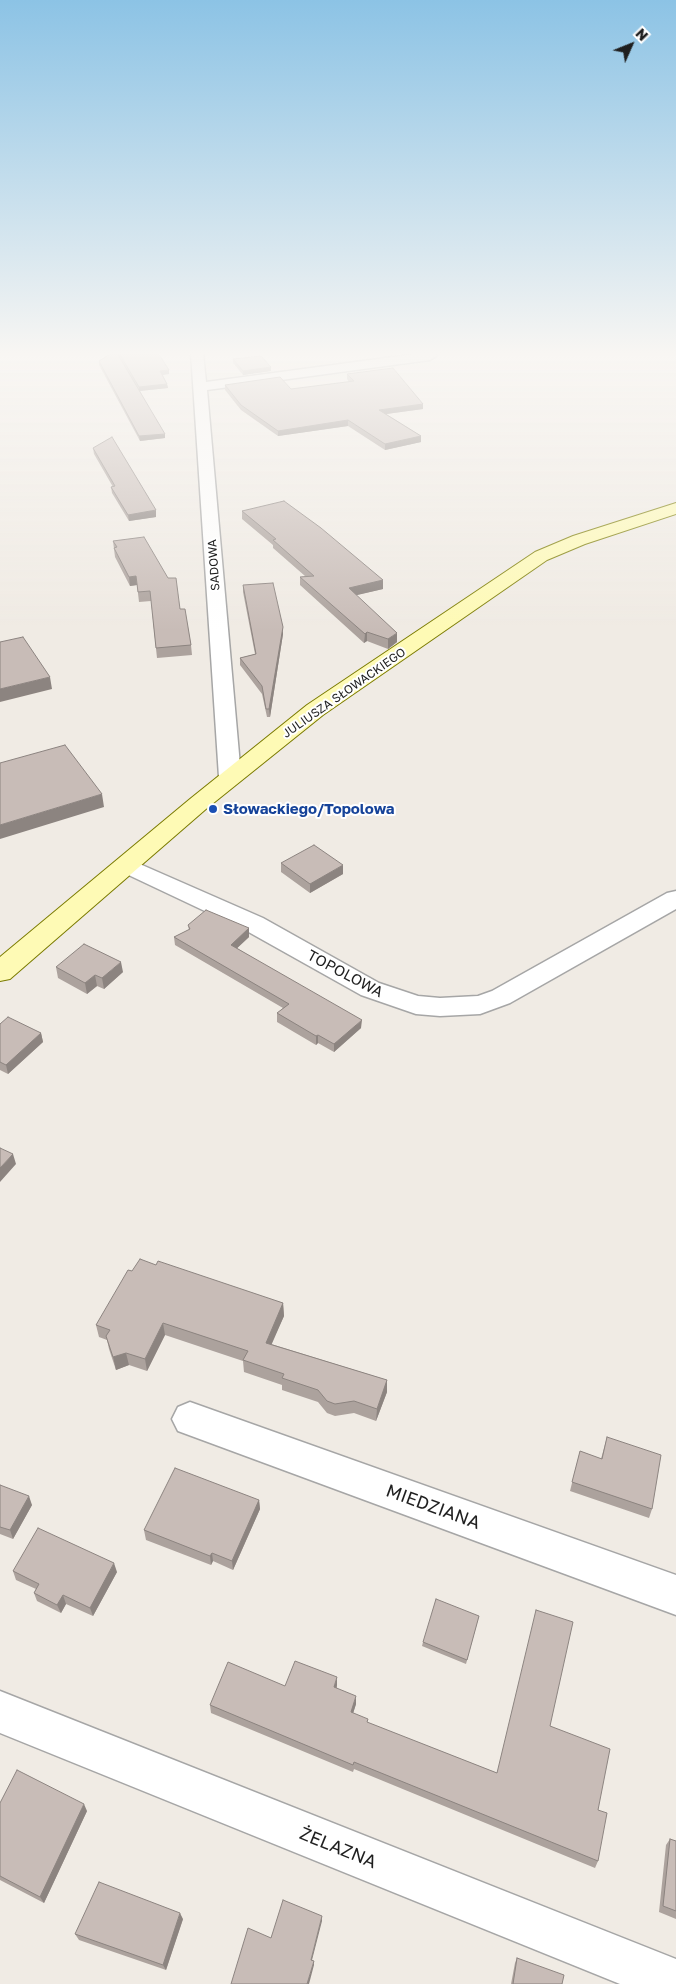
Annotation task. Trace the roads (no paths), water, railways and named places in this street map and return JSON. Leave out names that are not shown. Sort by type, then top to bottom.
[{"type":"street","name":"SADOWA","points":[[205,446],[230,777]]},
{"type":"street","name":"JULIUSZA SŁOWACKIEGO","points":[[0,972],[230,777],[316,710],[542,556],[579,540],[676,508]]},
{"type":"street","name":"TOPOLOWA","points":[[126,865],[254,924],[370,989],[416,1005],[440,1008],[480,1005],[501,997],[676,899]]},
{"type":"street","name":"MIEDZIANA","points":[[190,1419],[676,1595]]},
{"type":"street","name":"ŻELAZNA","points":[[0,1712],[676,1983]]},
{"type":"place","name":"Słowackiego/Topolowa","points":[[213,809]]}]
